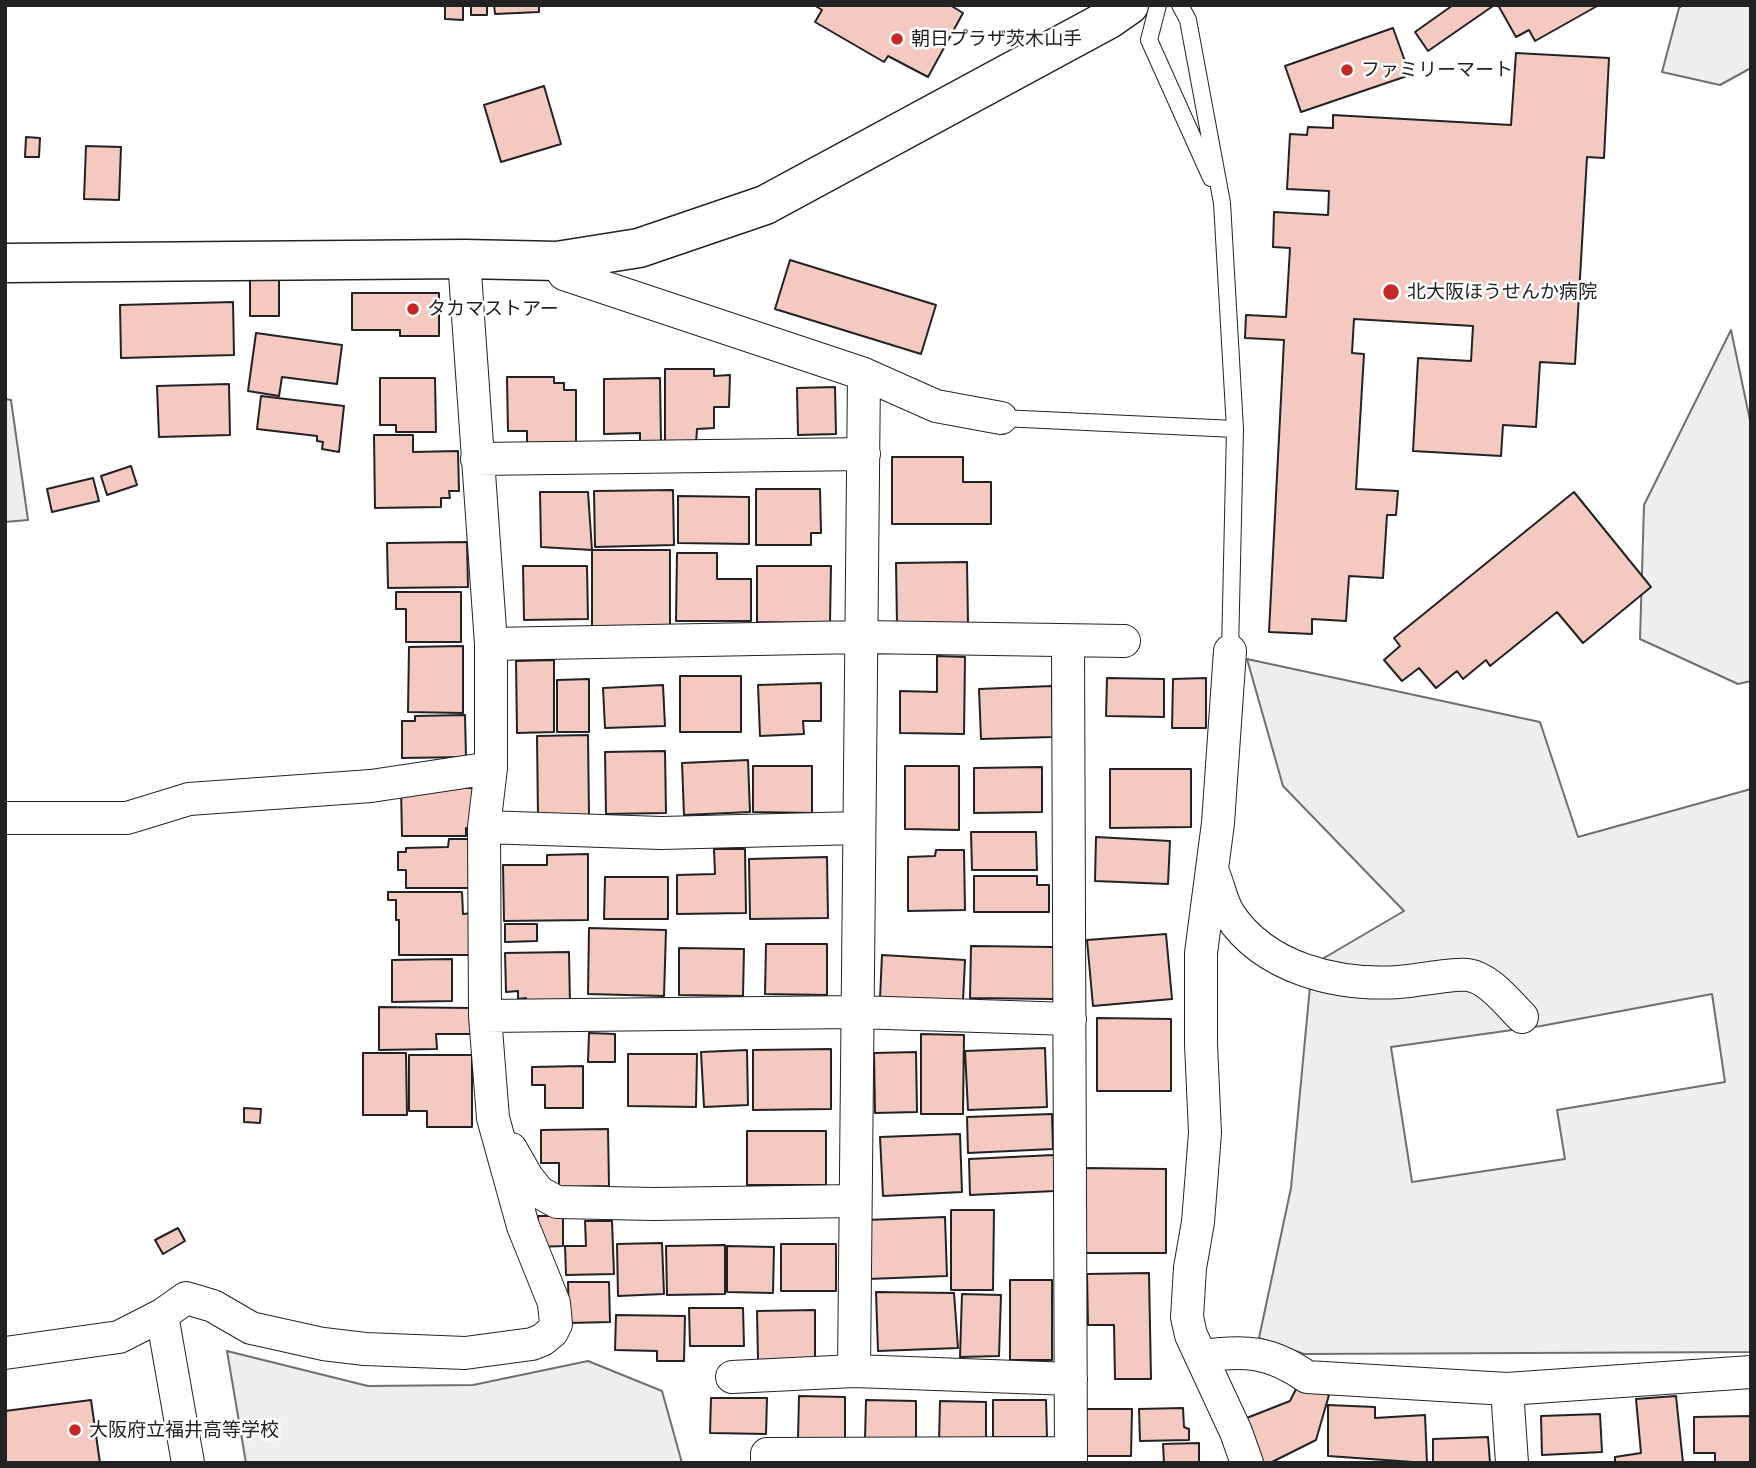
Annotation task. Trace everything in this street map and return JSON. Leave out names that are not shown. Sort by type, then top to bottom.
[{"type":"street","points":[[5,263],[464,259],[557,261],[639,248],[765,205],[1109,19],[1129,5]]},
{"type":"street","points":[[5,1353],[119,1338],[162,1315],[186,1298],[213,1306],[251,1328],[312,1342],[365,1349],[466,1353],[532,1344],[552,1332],[556,1324],[554,1303],[523,1226],[493,1118],[485,1016],[484,827],[491,768],[491,644],[464,259]]},
{"type":"street","points":[[557,261],[564,274],[864,374],[936,405],[1001,418]]},
{"type":"street","points":[[854,1371],[864,374]]},
{"type":"street","points":[[477,459],[864,454]]},
{"type":"street","points":[[491,644],[862,638],[1124,641]]},
{"type":"street","points":[[767,1463],[767,1454],[1071,1458],[1068,642]]},
{"type":"street","points":[[1230,651],[1213,872],[1201,953],[1205,1133],[1187,1317],[1191,1335],[1236,1432],[1247,1463]]},
{"type":"street","points":[[5,818],[127,818],[189,799],[372,786],[491,768]]},
{"type":"street","points":[[484,827],[661,833],[859,828]]},
{"type":"street","points":[[1213,872],[1228,913],[1245,935],[1271,956],[1320,975],[1352,982],[1398,983],[1469,975],[1496,989],[1522,1017]]},
{"type":"street","points":[[485,1016],[857,1012],[1070,1019]]},
{"type":"street","points":[[493,1118],[527,1177],[539,1192],[557,1202],[654,1204],[855,1201]]},
{"type":"street","points":[[162,1315],[188,1463]]},
{"type":"street","points":[[1200,1356],[1235,1351],[1261,1354],[1291,1365],[1307,1377],[1507,1389],[1751,1371]]},
{"type":"street","points":[[732,1377],[854,1371],[1071,1379]]},
{"type":"street","points":[[1507,1389],[1511,1463]]},
{"type":"lane","points":[[1158,5],[1149,40],[1222,202]]},
{"type":"lane","points":[[1180,5],[1188,20],[1222,202],[1235,429],[1230,651]]},
{"type":"lane","points":[[1001,418],[1235,429]]},
{"type":"shaded area","points":[[1683,5],[1751,5],[1751,68],[1720,85],[1662,72],[1679,8]]},
{"type":"shaded area","points":[[1731,330],[1751,425],[1751,681],[1738,684],[1640,639],[1644,505]]},
{"type":"shaded area","points":[[5,399],[11,400],[28,520],[5,522]]},
{"type":"shaded area","points":[[1247,659],[1540,722],[1578,837],[1751,789],[1751,1352],[1304,1354],[1259,1338],[1291,1188],[1312,965],[1404,911],[1283,786]],"holes":[[[1712,994],[1725,1082],[1557,1110],[1565,1159],[1412,1182],[1391,1047],[1541,1026]]]},
{"type":"shaded area","points":[[227,1351],[368,1386],[473,1385],[588,1361],[662,1391],[682,1463],[246,1463]]},
{"type":"building","points":[[445,5],[463,5],[463,20],[445,19]]},
{"type":"building","points":[[471,5],[487,5],[487,15],[471,15]]},
{"type":"building","points":[[494,5],[539,5],[539,12],[495,14]]},
{"type":"building","name":"朝日プラザ茨木山手","points":[[814,5],[950,5],[963,13],[928,77],[888,56],[884,62],[815,22],[822,10]]},
{"type":"building","points":[[1453,5],[1493,6],[1428,51],[1415,32]]},
{"type":"building","points":[[1498,5],[1599,5],[1535,41],[1529,30],[1516,37]]},
{"type":"building","name":"ファミリーマート","points":[[1393,28],[1410,75],[1301,112],[1285,66]]},
{"type":"building","points":[[1516,53],[1609,58],[1604,158],[1587,157],[1575,364],[1540,362],[1536,427],[1503,425],[1501,456],[1413,451],[1418,358],[1471,361],[1473,326],[1354,319],[1352,353],[1364,354],[1356,489],[1398,491],[1396,515],[1387,515],[1383,578],[1349,576],[1346,621],[1312,619],[1312,634],[1269,632],[1284,340],[1245,338],[1246,315],[1286,317],[1290,248],[1273,247],[1274,212],[1328,215],[1329,191],[1287,189],[1290,134],[1307,135],[1308,127],[1333,128],[1333,115],[1511,125]]},
{"type":"building","points":[[544,86],[561,144],[501,162],[484,105]]},
{"type":"building","points":[[26,137],[40,138],[39,157],[25,157]]},
{"type":"building","points":[[86,146],[121,147],[119,200],[84,199]]},
{"type":"building","points":[[790,260],[936,305],[921,354],[775,309]]},
{"type":"building","points":[[250,279],[279,279],[279,316],[250,316]]},
{"type":"building","points":[[352,293],[439,293],[439,336],[400,336],[400,330],[352,330]]},
{"type":"building","points":[[233,302],[234,355],[121,358],[120,305]]},
{"type":"building","points":[[256,333],[342,345],[337,384],[282,377],[279,396],[248,391]]},
{"type":"building","points":[[665,369],[714,369],[714,376],[730,375],[729,407],[714,407],[714,428],[697,429],[696,444],[665,443]]},
{"type":"building","points":[[507,377],[554,377],[554,383],[564,383],[564,390],[576,390],[576,442],[527,443],[527,431],[508,431]]},
{"type":"building","points":[[380,378],[435,378],[436,432],[396,432],[396,425],[380,425]]},
{"type":"building","points":[[660,378],[661,442],[640,442],[640,433],[604,434],[604,379]]},
{"type":"building","points":[[229,384],[230,435],[159,437],[157,386]]},
{"type":"building","points":[[835,387],[836,434],[798,435],[797,388]]},
{"type":"building","points":[[261,396],[344,406],[339,452],[322,449],[323,442],[317,441],[317,436],[257,429]]},
{"type":"building","points":[[374,435],[413,435],[413,452],[458,451],[459,491],[449,491],[450,498],[441,498],[441,507],[375,508]]},
{"type":"building","points":[[892,457],[963,457],[963,482],[991,482],[991,524],[892,524]]},
{"type":"building","points":[[131,466],[137,485],[107,495],[101,476]]},
{"type":"building","points":[[93,478],[99,501],[52,512],[47,489]]},
{"type":"building","points":[[756,489],[820,489],[821,533],[811,533],[811,545],[756,545]]},
{"type":"building","points":[[673,490],[674,545],[595,547],[594,491]]},
{"type":"building","points":[[540,492],[588,492],[592,550],[541,547]]},
{"type":"building","points":[[1574,492],[1651,587],[1583,643],[1557,612],[1490,666],[1486,660],[1463,679],[1457,671],[1436,688],[1419,668],[1402,681],[1384,660],[1400,646],[1394,638]]},
{"type":"building","points":[[678,496],[749,497],[749,544],[678,543]]},
{"type":"building","points":[[467,542],[468,587],[388,588],[387,543]]},
{"type":"building","points":[[592,550],[670,550],[670,626],[592,626]]},
{"type":"building","points":[[677,553],[717,553],[717,579],[751,579],[751,621],[676,621]]},
{"type":"building","points":[[967,562],[968,623],[897,624],[896,563]]},
{"type":"building","points":[[523,566],[587,566],[588,619],[524,620]]},
{"type":"building","points":[[757,566],[831,566],[830,623],[757,622]]},
{"type":"building","points":[[396,592],[461,592],[461,642],[406,642],[406,609],[396,609]]},
{"type":"building","points":[[463,646],[463,713],[408,712],[409,647]]},
{"type":"building","points":[[937,656],[965,657],[964,734],[900,733],[900,691],[937,692]]},
{"type":"building","points":[[554,660],[554,732],[517,733],[516,661]]},
{"type":"building","points":[[680,676],[741,676],[741,732],[680,732]]},
{"type":"building","points":[[1107,678],[1164,679],[1164,717],[1106,716]]},
{"type":"building","points":[[1206,678],[1206,728],[1172,728],[1173,679]]},
{"type":"building","points":[[589,679],[589,732],[557,732],[557,680]]},
{"type":"building","points":[[821,683],[821,721],[803,721],[804,734],[760,736],[758,685]]},
{"type":"building","points":[[663,685],[665,726],[605,728],[603,688]]},
{"type":"building","points":[[1052,686],[1053,737],[981,739],[979,689]]},
{"type":"building","points":[[465,715],[466,757],[402,758],[402,721],[415,721],[415,716]]},
{"type":"building","points":[[588,735],[589,816],[538,817],[537,736]]},
{"type":"building","points":[[665,751],[666,813],[606,814],[605,752]]},
{"type":"building","points":[[748,760],[750,812],[684,815],[682,763]]},
{"type":"building","points":[[753,766],[812,766],[812,813],[753,812]]},
{"type":"building","points":[[905,766],[959,766],[959,830],[905,829]]},
{"type":"building","points":[[1042,767],[1042,812],[974,813],[974,768]]},
{"type":"building","points":[[1110,769],[1191,769],[1191,827],[1110,828]]},
{"type":"building","points":[[401,788],[477,788],[477,828],[466,828],[466,836],[402,836]]},
{"type":"building","points":[[971,832],[1036,832],[1037,870],[972,870]]},
{"type":"building","points":[[1096,837],[1170,841],[1168,884],[1095,881]]},
{"type":"building","points":[[449,839],[476,839],[476,888],[406,888],[406,870],[398,870],[398,852],[406,852],[406,848],[448,847]]},
{"type":"building","points":[[714,849],[745,849],[746,913],[677,914],[677,875],[715,874]]},
{"type":"building","points":[[936,850],[964,850],[965,910],[908,911],[908,857],[935,856]]},
{"type":"building","points":[[588,854],[588,920],[504,921],[503,865],[547,865],[547,855]]},
{"type":"building","points":[[827,857],[828,918],[750,919],[749,859]]},
{"type":"building","points":[[974,876],[1037,876],[1037,885],[1049,885],[1049,912],[974,912]]},
{"type":"building","points":[[605,877],[668,877],[668,919],[604,919]]},
{"type":"building","points":[[388,892],[462,892],[463,914],[472,913],[472,955],[399,955],[396,900],[388,900]]},
{"type":"building","points":[[505,924],[537,924],[537,941],[505,942]]},
{"type":"building","points":[[589,928],[666,930],[664,996],[588,994]]},
{"type":"building","points":[[1166,934],[1172,999],[1093,1006],[1087,940]]},
{"type":"building","points":[[766,944],[827,944],[827,995],[765,994]]},
{"type":"building","points":[[971,946],[1054,947],[1054,999],[970,998]]},
{"type":"building","points":[[679,948],[744,949],[743,996],[679,995]]},
{"type":"building","points":[[569,952],[570,1004],[526,1004],[526,998],[518,999],[518,991],[506,992],[505,953]]},
{"type":"building","points":[[882,955],[965,960],[963,1001],[880,998]]},
{"type":"building","points":[[452,959],[452,1001],[392,1002],[392,960]]},
{"type":"building","points":[[379,1007],[472,1008],[472,1034],[436,1034],[437,1049],[379,1050]]},
{"type":"building","points":[[1097,1018],[1171,1019],[1171,1091],[1097,1091]]},
{"type":"building","points":[[589,1033],[615,1034],[615,1062],[588,1062]]},
{"type":"building","points":[[921,1034],[964,1035],[963,1114],[921,1114]]},
{"type":"building","points":[[1045,1048],[1047,1107],[968,1110],[965,1051]]},
{"type":"building","points":[[831,1049],[831,1109],[753,1110],[753,1050]]},
{"type":"building","points":[[747,1050],[748,1105],[704,1107],[701,1052]]},
{"type":"building","points":[[916,1052],[917,1112],[875,1113],[874,1053]]},
{"type":"building","points":[[363,1053],[406,1053],[407,1115],[363,1115]]},
{"type":"building","points":[[628,1054],[697,1054],[696,1107],[628,1106]]},
{"type":"building","points":[[409,1055],[472,1055],[472,1127],[427,1127],[427,1111],[409,1111]]},
{"type":"building","points":[[583,1066],[583,1108],[545,1108],[545,1085],[532,1085],[532,1067]]},
{"type":"building","points":[[244,1108],[261,1109],[260,1123],[244,1122]]},
{"type":"building","points":[[1052,1114],[1053,1149],[968,1153],[967,1117]]},
{"type":"building","points":[[608,1129],[609,1186],[559,1187],[559,1163],[541,1163],[541,1130]]},
{"type":"building","points":[[747,1131],[826,1131],[826,1185],[747,1185]]},
{"type":"building","points":[[960,1134],[962,1192],[883,1196],[880,1137]]},
{"type":"building","points":[[1054,1155],[1055,1191],[970,1195],[969,1159]]},
{"type":"building","points":[[1085,1168],[1166,1169],[1166,1253],[1084,1253]]},
{"type":"building","points":[[951,1210],[994,1210],[993,1290],[951,1290]]},
{"type":"building","points":[[538,1216],[563,1216],[563,1246],[538,1247]]},
{"type":"building","points":[[945,1217],[947,1276],[868,1279],[866,1220]]},
{"type":"building","points":[[585,1221],[612,1221],[614,1274],[566,1275],[565,1246],[586,1246]]},
{"type":"building","points":[[178,1228],[185,1241],[163,1254],[155,1240]]},
{"type":"building","points":[[662,1243],[664,1294],[618,1296],[617,1244]]},
{"type":"building","points":[[781,1244],[836,1244],[836,1291],[781,1291]]},
{"type":"building","points":[[725,1245],[725,1294],[667,1295],[666,1246]]},
{"type":"building","points":[[727,1246],[774,1247],[773,1293],[727,1292]]},
{"type":"building","points":[[1149,1273],[1151,1379],[1115,1379],[1114,1325],[1088,1325],[1087,1274]]},
{"type":"building","points":[[1010,1280],[1052,1280],[1052,1360],[1010,1360]]},
{"type":"building","points":[[568,1282],[609,1282],[610,1322],[569,1323]]},
{"type":"building","points":[[876,1292],[954,1293],[958,1348],[878,1351]]},
{"type":"building","points":[[962,1294],[1001,1295],[999,1356],[960,1357]]},
{"type":"building","points":[[689,1308],[743,1308],[744,1346],[690,1346]]},
{"type":"building","points":[[815,1310],[815,1359],[758,1360],[757,1311]]},
{"type":"building","points":[[616,1315],[685,1316],[684,1361],[657,1361],[657,1351],[615,1350]]},
{"type":"building","points":[[1298,1385],[1329,1395],[1316,1440],[1270,1463],[1257,1463],[1239,1421],[1290,1401]]},
{"type":"building","points":[[799,1396],[845,1397],[845,1439],[798,1439]]},
{"type":"building","points":[[1676,1396],[1683,1463],[1615,1463],[1615,1457],[1641,1453],[1636,1399]]},
{"type":"building","points":[[711,1398],[767,1398],[766,1434],[710,1433]]},
{"type":"building","points":[[91,1400],[100,1463],[5,1463],[5,1411]]},
{"type":"building","points":[[866,1400],[916,1401],[916,1439],[865,1438]]},
{"type":"building","points":[[993,1400],[1046,1400],[1047,1437],[993,1437]]},
{"type":"building","points":[[940,1401],[986,1402],[986,1443],[939,1442]]},
{"type":"building","points":[[1328,1405],[1375,1407],[1375,1418],[1425,1415],[1427,1463],[1328,1456]]},
{"type":"building","points":[[1183,1408],[1184,1427],[1189,1429],[1189,1440],[1140,1441],[1139,1409]]},
{"type":"building","points":[[1085,1409],[1132,1409],[1131,1456],[1086,1456]]},
{"type":"building","points":[[1600,1414],[1602,1452],[1542,1455],[1541,1416]]},
{"type":"building","points":[[1751,1416],[1751,1463],[1715,1463],[1715,1453],[1694,1453],[1694,1417]]},
{"type":"building","points":[[1488,1437],[1490,1463],[1433,1463],[1433,1439]]},
{"type":"building","points":[[1199,1443],[1199,1463],[1164,1463],[1163,1444]]},
{"type":"place","name":"朝日プラザ茨木山手","points":[[897,39]]},
{"type":"place","name":"ファミリーマート","points":[[1347,70]]},
{"type":"place","name":"北大阪ほうせんか病院","points":[[1391,292]]},
{"type":"place","name":"タカマストアー","points":[[413,309]]},
{"type":"place","name":"大阪府立福井高等学校","points":[[75,1430]]}]
